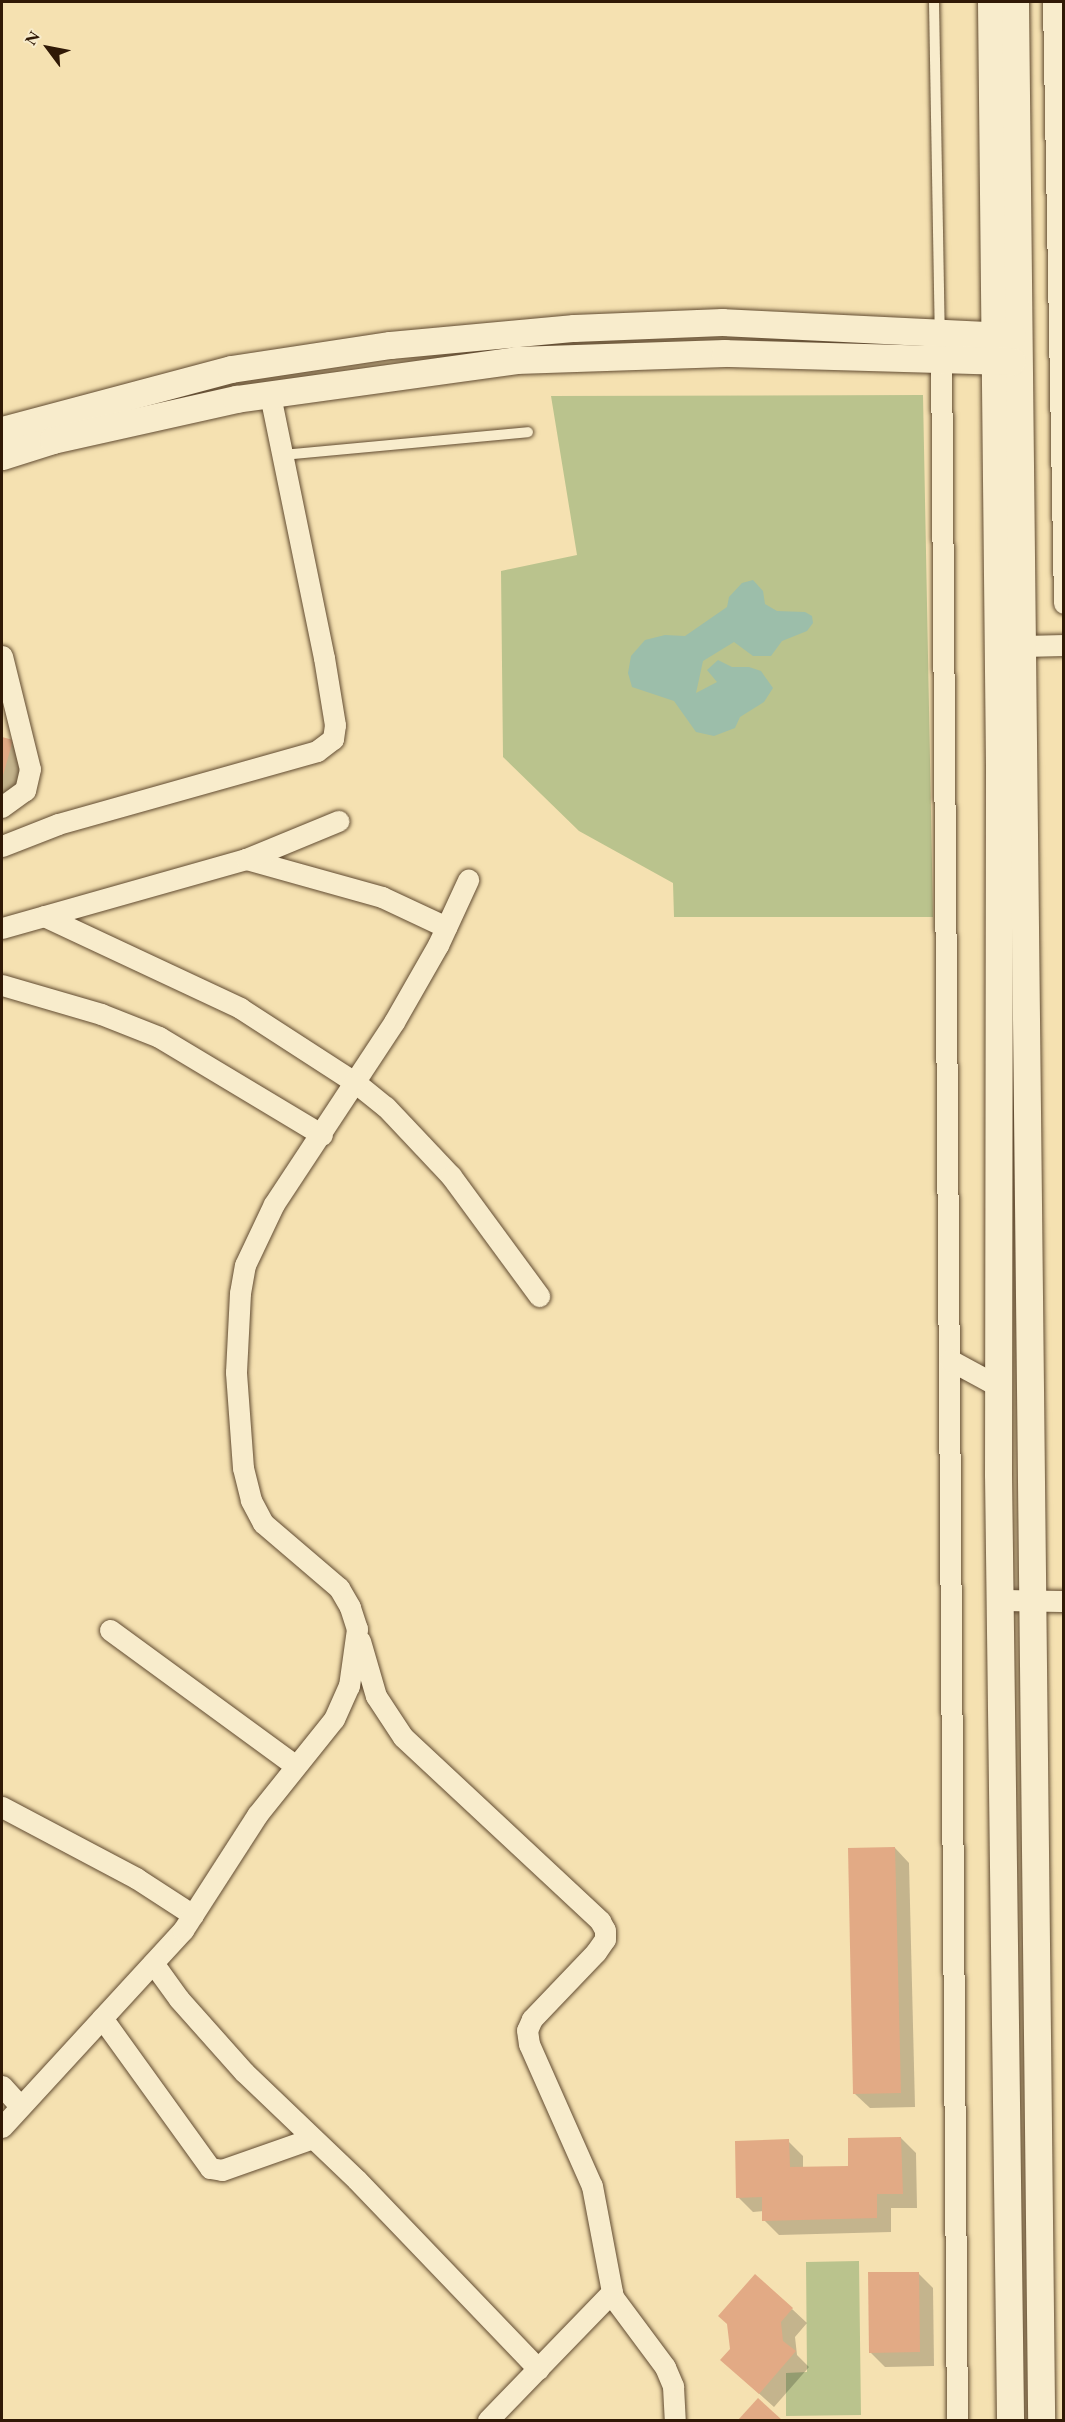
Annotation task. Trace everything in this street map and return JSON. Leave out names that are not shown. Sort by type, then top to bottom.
[{"type":"street","points":[[991,2],[1023,646],[1041,2421]]},
{"type":"street","points":[[1010,2421],[998,1386],[1007,349],[1015,2]]},
{"type":"street","points":[[1053,2],[1061,287],[1064,603]]},
{"type":"street","points":[[2,430],[231,369],[390,345],[574,328],[722,322],[940,330],[1007,349]]},
{"type":"street","points":[[940,330],[960,1365],[957,2421]]},
{"type":"street","points":[[2,456],[53,440],[270,394],[516,360],[725,353],[941,359],[1007,349]]},
{"type":"street","points":[[2,846],[58,824],[317,751],[333,739],[335,725],[324,658],[270,394]]},
{"type":"street","points":[[1023,646],[1064,645]]},
{"type":"street","points":[[2,656],[30,769],[25,790],[2,807]]},
{"type":"street","points":[[2,928],[246,859],[338,821]]},
{"type":"street","points":[[246,859],[382,897],[446,927]]},
{"type":"street","points":[[468,880],[446,927],[356,1083],[274,1204],[245,1265],[236,1372],[243,1468],[251,1500],[263,1523],[339,1588],[350,1607],[376,1696],[403,1737],[600,1921],[605,1930],[605,1939],[596,1952],[532,2019],[527,2030],[528,2044],[592,2186],[600,2215],[612,2292],[665,2367],[673,2386],[675,2421]]},
{"type":"street","points":[[44,915],[240,1008],[356,1083],[386,1107],[452,1176],[539,1296]]},
{"type":"street","points":[[2,985],[100,1014],[159,1037],[322,1135]]},
{"type":"street","points":[[960,1365],[998,1386]]},
{"type":"street","points":[[1001,1600],[1064,1601]]},
{"type":"street","points":[[2,2127],[18,2105],[153,1963],[193,1915],[257,1815],[334,1719],[349,1686],[357,1629]]},
{"type":"street","points":[[110,1630],[296,1766]]},
{"type":"street","points":[[2,1807],[136,1878],[193,1915]]},
{"type":"street","points":[[153,1963],[179,1999],[244,2072],[313,2138],[538,2369]]},
{"type":"street","points":[[102,2018],[210,2168],[222,2170],[313,2138]]},
{"type":"street","points":[[2,2086],[18,2105]]},
{"type":"street","points":[[488,2421],[612,2292]]},
{"type":"lane","points":[[934,2],[940,330]]},
{"type":"lane","points":[[282,455],[528,432]]},
{"type":"green space","points":[[923,395],[933,917],[674,917],[673,883],[579,831],[503,757],[501,571],[577,555],[551,396]]},
{"type":"green space","points":[[859,2261],[861,2415],[786,2416],[786,2373],[807,2372],[806,2262]]},
{"type":"shaded area","points":[[753,580],[763,591],[765,604],[777,611],[805,612],[812,616],[813,623],[807,631],[782,641],[771,656],[753,656],[734,642],[703,661],[696,693],[717,682],[707,670],[718,660],[732,667],[749,667],[761,671],[773,688],[764,702],[740,717],[735,728],[714,736],[696,732],[674,701],[632,687],[628,673],[631,656],[645,640],[665,635],[685,636],[727,607],[729,597],[742,583]]},
{"type":"building","points":[[2,737],[13,740],[2,779]]},
{"type":"building","points":[[895,1847],[901,2093],[853,2094],[848,1848]]},
{"type":"building","points":[[901,2137],[903,2194],[877,2194],[877,2218],[762,2221],[762,2197],[736,2198],[735,2141],[789,2139],[790,2167],[848,2166],[848,2138]]},
{"type":"building","points":[[868,2272],[919,2272],[920,2352],[869,2353]]},
{"type":"building","points":[[755,2274],[793,2308],[781,2322],[783,2341],[796,2351],[759,2394],[720,2360],[730,2349],[727,2324],[718,2316]]},
{"type":"building","points":[[758,2398],[782,2420],[738,2420]]}]
